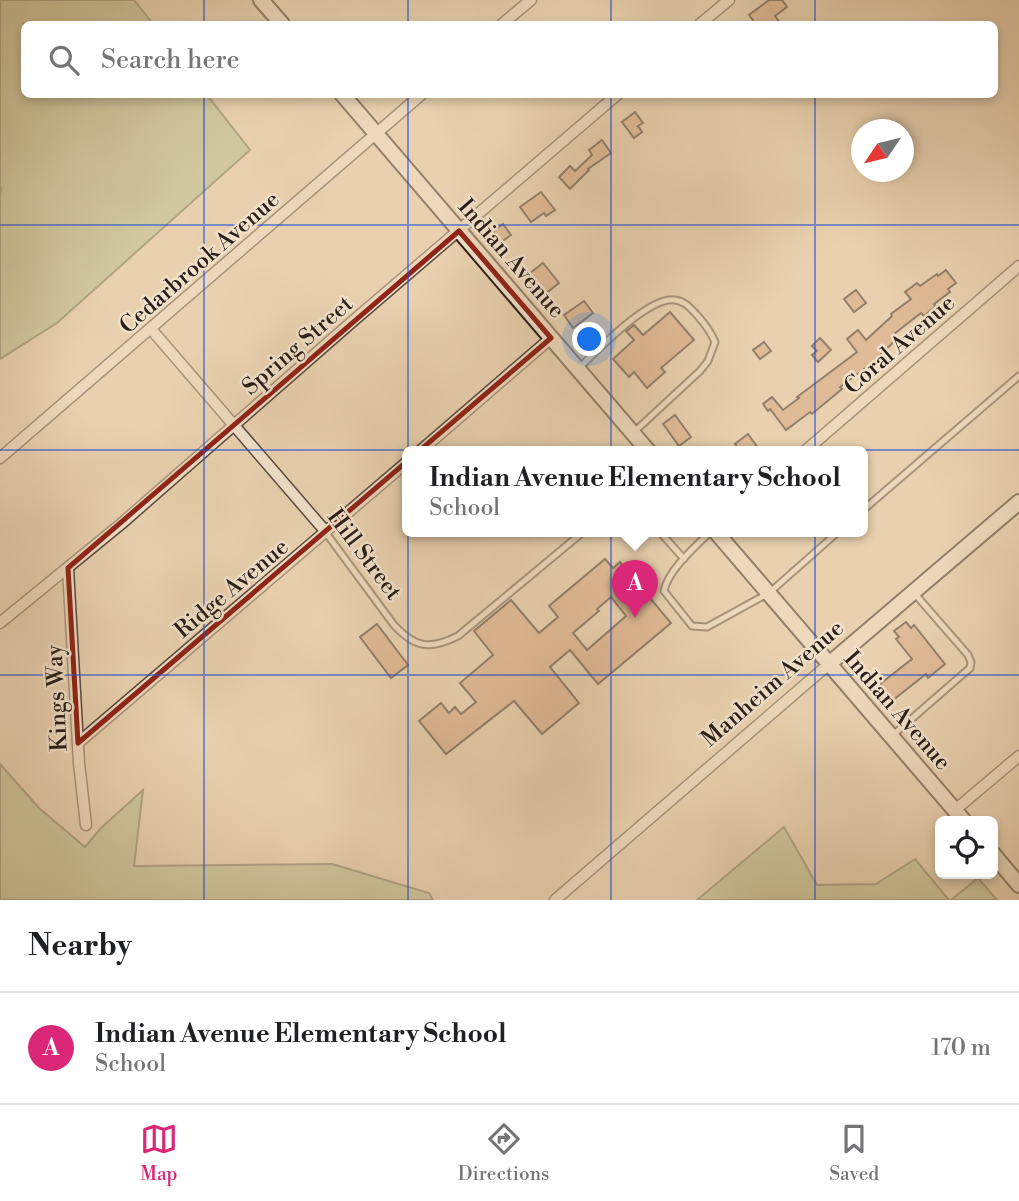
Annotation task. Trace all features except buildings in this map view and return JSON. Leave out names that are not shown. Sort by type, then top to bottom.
[{"type":"street","points":[[262,0],[280,21]]},
{"type":"street","points":[[506,21],[531,0]]},
{"type":"street","points":[[704,21],[729,0]]},
{"type":"street","name":"Indian Avenue","points":[[345,98],[644,446]]},
{"type":"street","name":"Cedarbrook Avenue","points":[[0,458],[418,98]]},
{"type":"street","name":"Spring Street","points":[[0,624],[613,98]]},
{"type":"street","name":"Coral Avenue","points":[[811,446],[1019,266]]},
{"type":"street","name":"Hill Street","points":[[151,329],[326,532]]},
{"type":"street","points":[[426,446],[551,338]]},
{"type":"street","name":"Ridge Avenue","points":[[78,743],[402,467]]},
{"type":"street","name":"Manheim Avenue","points":[[555,900],[1019,502]]},
{"type":"street","name":"Indian Avenue","points":[[720,537],[960,816]]},
{"type":"street","name":"Kings Way","points":[[68,568],[79,763],[86,825]]},
{"type":"street","points":[[960,816],[1019,756]]},
{"type":"street","points":[[998,860],[1019,886]]},
{"type":"lane","points":[[578,369],[632,319],[661,301],[672,299],[684,302],[698,317],[715,342],[708,361],[633,433]]},
{"type":"lane","points":[[868,507],[1019,376]]},
{"type":"lane","name":"Hill Street","points":[[326,532],[403,635],[422,645],[446,643],[458,636],[577,537]]},
{"type":"lane","points":[[664,537],[684,559]]},
{"type":"lane","points":[[705,537],[666,582],[664,591],[692,626],[707,627],[769,593],[832,537]]},
{"type":"lane","points":[[892,737],[970,668],[971,662],[968,655],[913,592]]},
{"type":"highlighted area","points":[[459,231],[551,338],[78,743],[68,568]]},
{"type":"green space","points":[[0,0],[134,0],[151,21],[21,21],[21,98],[209,98],[250,150],[57,323],[0,359]]},
{"type":"green space","points":[[0,764],[39,808],[85,847],[101,828],[143,790],[134,866],[332,864],[429,893],[433,900],[0,900]]},
{"type":"green space","points":[[784,827],[817,885],[876,884],[915,859],[949,900],[697,900]]},
{"type":"green space","points":[[979,879],[997,900],[951,900]]},
{"type":"place","name":"Indian Avenue Elementary School","points":[[635,618]]}]
